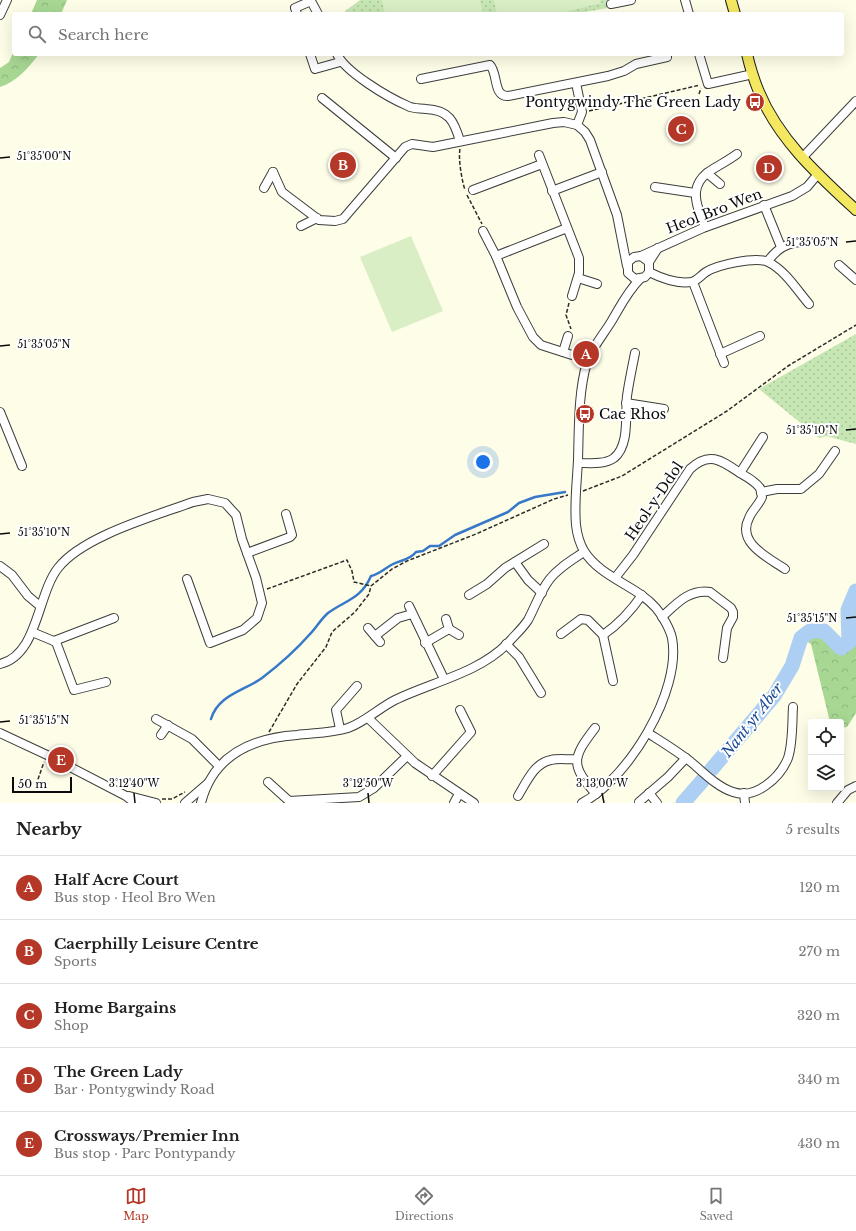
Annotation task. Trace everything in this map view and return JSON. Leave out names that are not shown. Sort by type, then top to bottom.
[{"type":"main road","points":[[731,0],[734,12]]},
{"type":"main road","points":[[748,56],[759,92],[778,128],[802,158],[856,210]]},
{"type":"street","points":[[1,12],[7,0]]},
{"type":"street","points":[[611,4],[631,0]]},
{"type":"street","points":[[685,0],[688,12]]},
{"type":"street","points":[[296,12],[294,8],[311,1],[317,12]]},
{"type":"street","points":[[311,56],[315,69],[340,62]]},
{"type":"street","points":[[338,56],[340,62],[376,88],[409,107],[436,109],[454,122],[460,141]]},
{"type":"street","points":[[700,56],[708,84],[753,74]]},
{"type":"street","points":[[421,79],[488,65],[492,67],[499,92],[505,97],[608,76],[624,71],[636,64],[656,57],[667,57]]},
{"type":"street","points":[[576,83],[582,112],[577,125]]},
{"type":"street","points":[[322,98],[396,158]]},
{"type":"street","points":[[802,158],[856,101]]},
{"type":"street","points":[[264,188],[273,172],[282,192],[317,218],[326,222],[342,219],[405,147],[412,144],[433,147],[558,122],[577,125],[585,132],[590,140],[602,172],[623,240],[630,289]]},
{"type":"street","points":[[705,227],[695,202],[695,193],[707,173],[737,154]]},
{"type":"street","points":[[539,156],[579,258],[578,278],[572,296]]},
{"type":"street","points":[[473,190],[542,164]]},
{"type":"street","points":[[552,191],[602,172]]},
{"type":"street","points":[[707,173],[720,184]]},
{"type":"street","name":"Heol Bro Wen","points":[[628,269],[637,257],[658,247],[705,227],[792,196],[807,187],[818,174]]},
{"type":"street","points":[[655,187],[695,193]]},
{"type":"street","points":[[764,205],[781,247]]},
{"type":"street","points":[[301,226],[317,218]]},
{"type":"street","points":[[496,256],[567,228]]},
{"type":"street","points":[[483,231],[496,256],[517,307],[533,337],[541,345],[572,355]]},
{"type":"street","points":[[582,803],[596,794],[626,764],[648,733],[665,695],[672,669],[674,652],[672,636],[657,609],[642,595],[595,564],[584,552],[576,526],[576,493],[581,398],[588,362],[630,289],[649,272],[649,262],[637,257],[623,240]]},
{"type":"street","points":[[768,261],[781,247],[790,243],[801,242]]},
{"type":"street","name":"Heol Bro Wen","points":[[649,262],[658,247]]},
{"type":"street","points":[[649,272],[669,280],[693,282],[706,272],[716,267],[752,260],[768,261],[783,273],[809,304]]},
{"type":"street","points":[[839,266],[856,280]]},
{"type":"street","points":[[628,269],[631,276],[640,279]]},
{"type":"street","points":[[578,278],[597,284]]},
{"type":"street","points":[[693,282],[724,363]]},
{"type":"street","points":[[563,352],[568,336]]},
{"type":"street","points":[[720,354],[760,336]]},
{"type":"street","points":[[578,463],[605,462],[613,458],[618,453],[624,438],[626,403],[635,353]]},
{"type":"street","points":[[626,403],[664,409]]},
{"type":"street","points":[[0,412],[22,466]]},
{"type":"street","points":[[740,473],[763,437]]},
{"type":"street","points":[[785,569],[753,546],[746,533],[748,519],[760,502],[761,492],[777,489],[801,489],[819,474],[835,451]]},
{"type":"street","name":"Heol-y-Ddol","points":[[615,578],[633,556],[690,469],[696,463],[705,459],[713,458],[722,461],[758,484],[761,492]]},
{"type":"street","points":[[0,664],[7,662],[20,653],[32,632],[48,585],[58,568],[91,541],[193,502],[216,500],[225,503],[236,515],[259,592],[262,603],[257,618],[243,630],[210,643],[187,579]]},
{"type":"street","points":[[247,553],[290,537],[292,535],[286,514]]},
{"type":"street","points":[[469,595],[488,584],[505,568],[544,544]]},
{"type":"street","points":[[202,803],[209,782],[219,766],[250,744],[265,739],[348,728],[368,718],[394,700],[481,663],[506,644],[527,622],[549,580],[561,568],[584,552]]},
{"type":"street","points":[[515,562],[528,580],[542,592]]},
{"type":"street","points":[[0,566],[12,575],[28,596],[40,606]]},
{"type":"street","points":[[662,617],[693,592],[710,592],[731,608],[733,612],[733,617],[727,628],[723,658]]},
{"type":"street","points":[[603,635],[618,624],[630,612],[642,595]]},
{"type":"street","points":[[409,606],[444,679]]},
{"type":"street","points":[[368,628],[378,639],[398,618],[412,614]]},
{"type":"street","points":[[54,641],[114,618]]},
{"type":"street","points":[[446,619],[449,629],[459,635]]},
{"type":"street","points":[[561,634],[581,619],[588,620],[603,635],[613,681]]},
{"type":"street","points":[[426,643],[449,629]]},
{"type":"street","points":[[32,632],[56,642],[74,690],[106,682]]},
{"type":"street","points":[[506,644],[519,657],[541,693]]},
{"type":"street","points":[[340,729],[336,710],[357,686]]},
{"type":"street","points":[[648,733],[686,758],[723,788],[734,793],[758,790],[770,782],[779,773],[785,763],[790,743],[793,706]]},
{"type":"street","points":[[432,776],[471,732],[460,710]]},
{"type":"street","points":[[368,718],[407,756],[432,776],[474,803]]},
{"type":"street","points":[[156,719],[192,739],[219,766]]},
{"type":"street","points":[[161,735],[168,725]]},
{"type":"street","points":[[595,728],[580,748],[576,759],[578,769],[583,780],[596,794]]},
{"type":"street","points":[[0,734],[47,755],[126,796],[135,803]]},
{"type":"street","points":[[268,782],[289,801],[360,797],[374,788],[407,756]]},
{"type":"street","points":[[639,802],[668,777],[686,758]]},
{"type":"street","points":[[518,796],[533,772],[542,763],[552,760],[576,759]]},
{"type":"street","points":[[185,803],[209,782]]},
{"type":"street","points":[[837,803],[848,790],[856,786]]},
{"type":"street","points":[[744,792],[745,803]]},
{"type":"street","points":[[649,793],[657,803]]},
{"type":"street","points":[[454,803],[460,794]]},
{"type":"street","points":[[126,796],[156,803]]},
{"type":"path","points":[[582,112],[702,84],[699,94]]},
{"type":"path","points":[[568,336],[571,327],[566,315],[572,296]]},
{"type":"path","points":[[265,739],[297,684],[326,647],[332,632],[355,612],[369,594],[371,586],[392,569],[407,561],[476,534],[554,499],[576,493],[622,476],[727,411],[783,370],[856,326]]},
{"type":"path","points":[[259,592],[347,560],[352,571],[354,582],[371,586]]},
{"type":"path","points":[[36,785],[47,755]]},
{"type":"path","points":[[156,803],[155,798],[172,799],[186,791],[192,797]]},
{"type":"green space","points":[[37,0],[67,0],[62,12],[32,12]]},
{"type":"green space","points":[[360,0],[613,0],[614,7],[585,12],[345,11]]},
{"type":"green space","points":[[382,0],[480,0],[483,12],[385,12]]},
{"type":"green space","points":[[494,0],[600,0],[601,3],[565,12],[497,12]]},
{"type":"green space","points":[[12,55],[37,56],[27,69],[17,78],[0,87],[0,68],[9,62]]},
{"type":"green space","points":[[411,236],[443,311],[392,332],[360,257]]},
{"type":"green space","points":[[856,334],[856,444],[826,436],[819,438],[759,389]]},
{"type":"green space","points":[[856,591],[856,713],[847,727],[844,728],[844,719],[829,719],[811,644],[801,638],[810,631],[824,631],[841,647],[849,642],[848,610]]},
{"type":"waterway","points":[[211,719],[219,704],[232,694],[255,683],[275,668],[299,646],[328,613],[363,590],[371,576],[414,555],[416,552],[423,551],[430,546],[439,546],[455,535],[508,512],[519,503],[535,497],[565,492]]},
{"type":"waterway","name":"Nant yr Aber","points":[[711,770],[774,696],[792,666],[801,638],[810,631],[824,631],[841,648],[849,642],[848,610],[856,591]]},
{"type":"waterway","name":"Nant yr Aber","points":[[683,803],[703,780]]},
{"type":"place","name":"Pontygwindy The Green Lady","points":[[755,102]]},
{"type":"place","name":"Home Bargains","points":[[681,129]]},
{"type":"place","name":"Caerphilly Leisure Centre","points":[[343,165]]},
{"type":"place","name":"The Green Lady","points":[[769,168]]},
{"type":"place","name":"Half Acre Court","points":[[586,354]]},
{"type":"place","name":"Cae Rhos","points":[[585,414]]},
{"type":"place","name":"Crossways/Premier Inn","points":[[61,760]]}]
